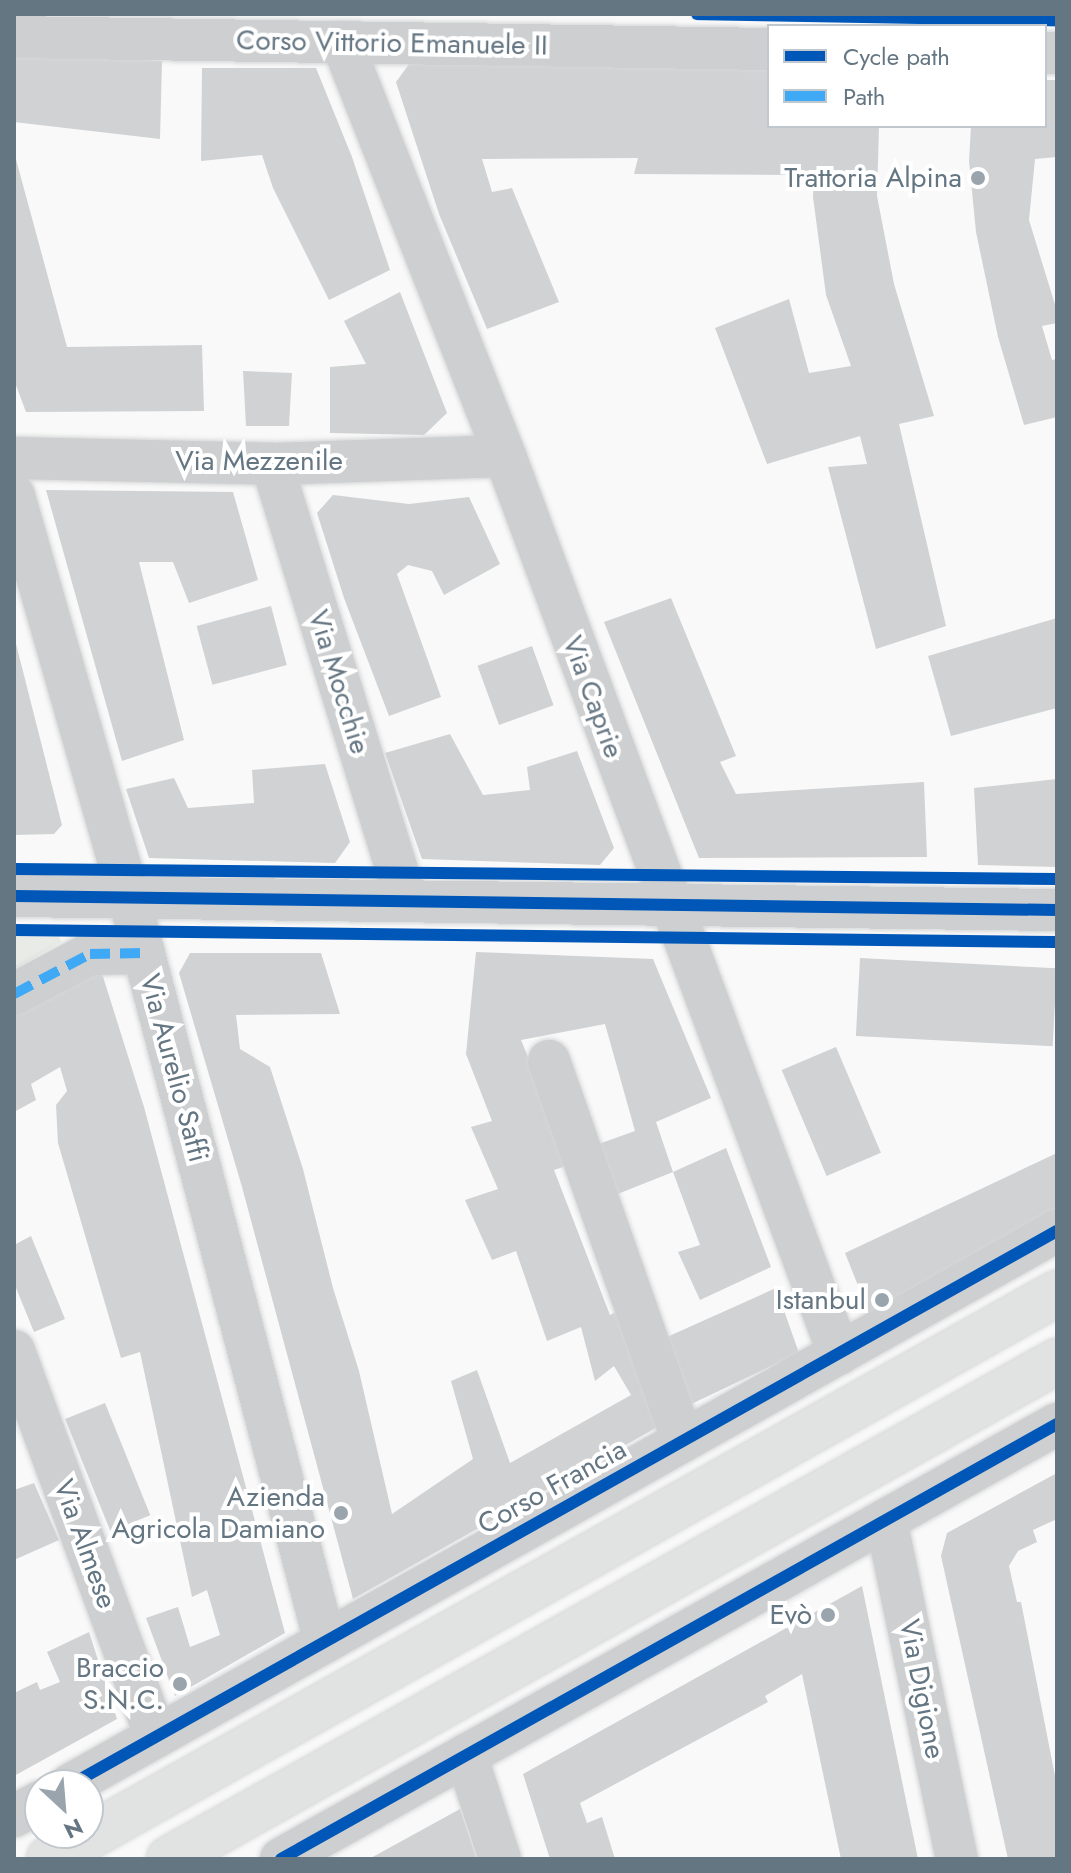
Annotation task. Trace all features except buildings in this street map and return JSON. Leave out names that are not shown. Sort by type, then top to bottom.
[{"type":"main road","points":[[49,1859],[1057,1293]]},
{"type":"main road","points":[[169,1859],[1057,1361]]},
{"type":"street","name":"Corso Vittorio Emanuele II","points":[[14,37],[767,49]]},
{"type":"street","name":"Via Caprie","points":[[342,42],[505,456],[839,1354]]},
{"type":"street","name":"Via Mezzenile","points":[[14,458],[272,464],[505,456]]},
{"type":"street","name":"Via Mocchie","points":[[272,464],[406,900]]},
{"type":"street","name":"Via Aurelio Saffi","points":[[14,496],[129,897],[325,1642]]},
{"type":"street","points":[[14,896],[1057,910]]},
{"type":"street","points":[[14,994],[90,954],[144,953]]},
{"type":"street","points":[[549,1061],[683,1441]]},
{"type":"street","name":"Corso Francia","points":[[99,1769],[1057,1231]]},
{"type":"street","name":"Via Almese","points":[[14,1351],[156,1737]]},
{"type":"street","points":[[281,1859],[1057,1424]]},
{"type":"street","name":"Via Digione","points":[[886,1520],[957,1859]]},
{"type":"street","points":[[466,1755],[500,1859]]},
{"type":"shaded area","points":[[14,934],[59,935],[61,942],[14,969]]},
{"type":"marked path","points":[[14,994],[90,954],[144,953]]},
{"type":"cycle path","points":[[697,14],[1057,20]]},
{"type":"cycle path","points":[[14,869],[1057,879]]},
{"type":"cycle path","points":[[14,896],[1057,910]]},
{"type":"cycle path","points":[[14,930],[1057,942]]},
{"type":"cycle path","points":[[99,1769],[1057,1231]]},
{"type":"cycle path","points":[[281,1859],[1057,1424]]},
{"type":"place","name":"Trattoria Alpina","points":[[978,178]]},
{"type":"place","name":"Istanbul","points":[[882,1300]]},
{"type":"place","name":"Azienda Agricola Damiano","points":[[341,1513]]},
{"type":"place","name":"Evò","points":[[828,1615]]},
{"type":"place","name":"Braccio S.N.C.","points":[[180,1684]]}]
